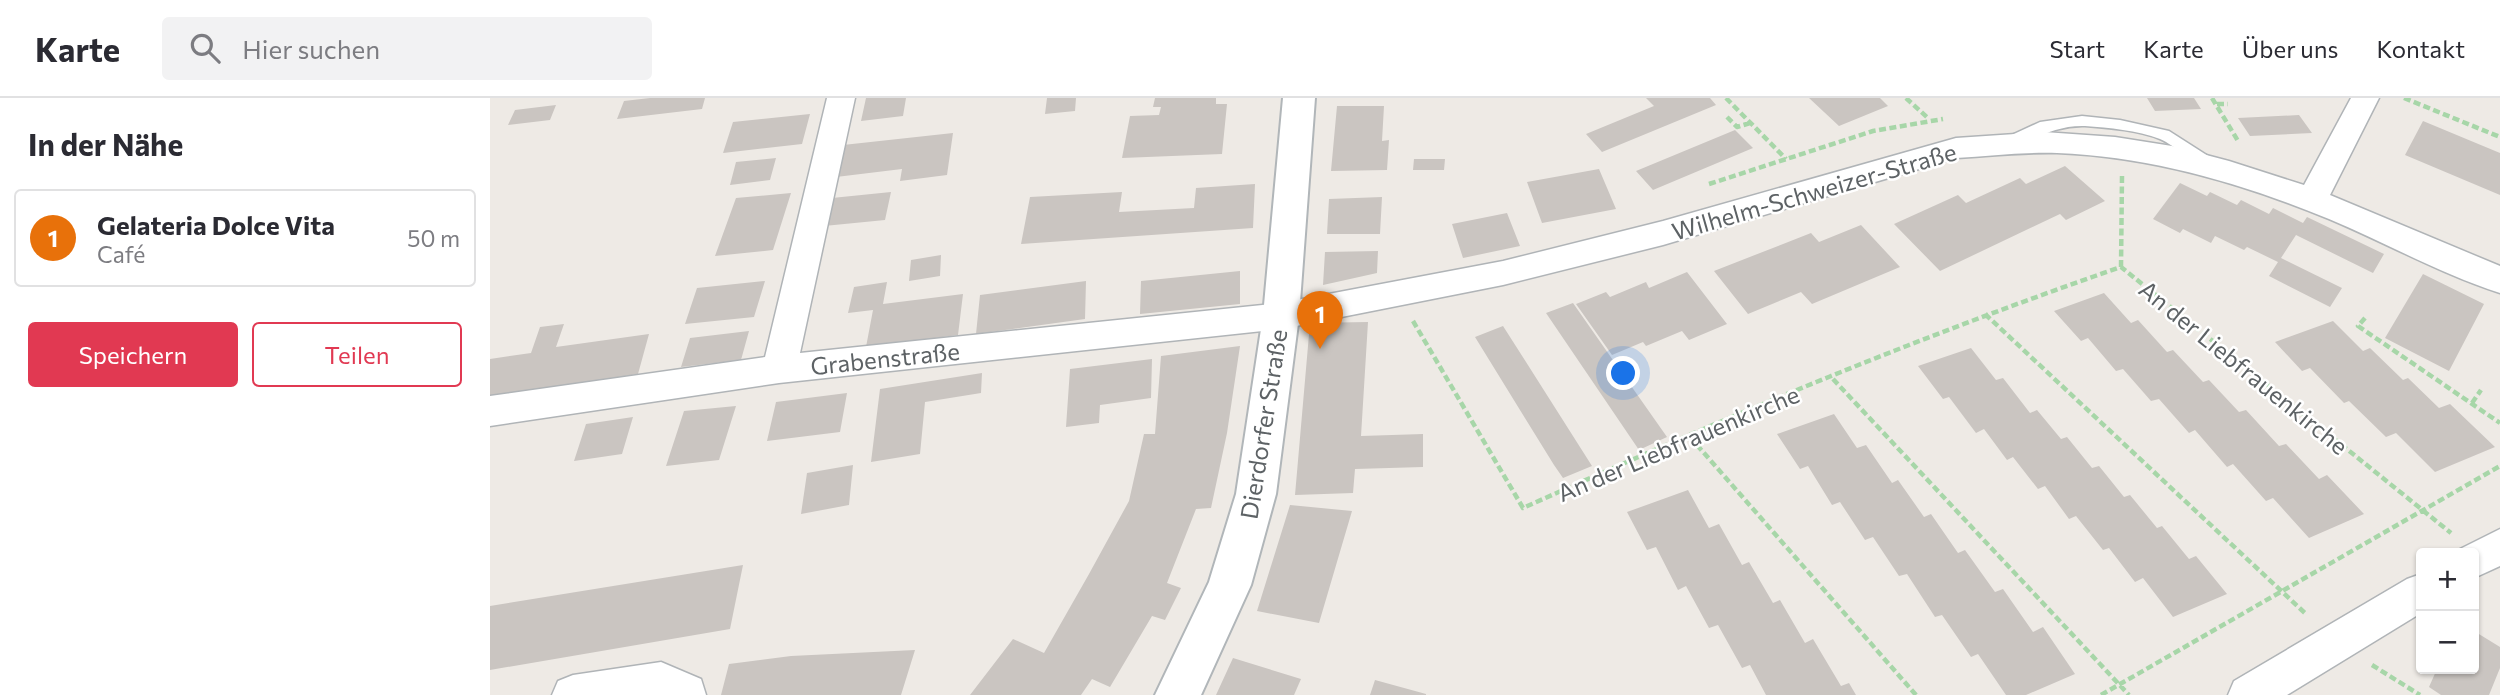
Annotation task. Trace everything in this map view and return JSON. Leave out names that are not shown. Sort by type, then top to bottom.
[{"type":"street","points":[[779,369],[841,98]]},
{"type":"street","name":"Dierdorfer Straße","points":[[1178,695],[1230,585],[1256,494],[1281,316],[1299,98]]},
{"type":"street","points":[[2312,200],[2365,98]]},
{"type":"street","name":"Wilhelm-Schweizer-Straße","points":[[1281,316],[1503,273],[1663,233],[1956,148],[2057,142],[2122,149],[2220,169],[2312,200],[2500,279]]},
{"type":"street","name":"Grabenstraße","points":[[490,411],[779,369],[1281,316]]},
{"type":"street","points":[[2249,695],[2416,595]]},
{"type":"street","points":[[573,695],[661,682],[685,695]]},
{"type":"lane","points":[[2004,145],[2045,126],[2082,121],[2120,125],[2164,135],[2220,169]]},
{"type":"path","name":"Wilhelm-Schweizer-Straße","points":[[1726,98],[1786,159]]},
{"type":"path","name":"Wilhelm-Schweizer-Straße","points":[[1906,98],[1930,119]]},
{"type":"path","points":[[2211,98],[2238,141]]},
{"type":"path","points":[[2404,98],[2500,137]]},
{"type":"path","points":[[2216,104],[2228,104]]},
{"type":"path","points":[[1727,117],[1737,127],[1750,123]]},
{"type":"path","points":[[2120,267],[2122,149]]},
{"type":"path","name":"An der Liebfrauenkirche","points":[[1397,295],[1523,508],[1985,314],[2120,267],[2423,510],[2485,555]]},
{"type":"path","points":[[1985,314],[2336,642],[2420,695]]},
{"type":"path","points":[[2365,318],[2358,326],[2500,423]]},
{"type":"path","points":[[1833,378],[2129,695]]},
{"type":"path","points":[[2472,403],[2481,390]]},
{"type":"path","points":[[1690,437],[1916,695]]},
{"type":"path","points":[[2101,695],[2500,466]]},
{"type":"building","points":[[705,98],[702,109],[617,119],[624,101]]},
{"type":"building","points":[[866,98],[906,98],[903,116],[861,121]]},
{"type":"building","points":[[1047,98],[1076,98],[1075,111],[1045,114]]},
{"type":"building","points":[[1155,98],[1216,98],[1216,104],[1227,104],[1222,154],[1122,158],[1130,116],[1159,115],[1161,107],[1153,107]]},
{"type":"building","points":[[1646,98],[1710,98],[1716,105],[1602,152],[1586,134],[1654,106]]},
{"type":"building","points":[[1809,98],[1880,98],[1888,106],[1839,126]]},
{"type":"building","points":[[2147,98],[2194,98],[2201,109],[2155,111]]},
{"type":"building","points":[[556,105],[550,120],[508,125],[515,110]]},
{"type":"building","points":[[1337,106],[1384,106],[1382,141],[1389,140],[1387,170],[1331,171]]},
{"type":"building","points":[[810,114],[802,144],[723,153],[733,122]]},
{"type":"building","points":[[2299,115],[2312,133],[2250,136],[2238,118]]},
{"type":"building","points":[[2423,121],[2500,153],[2500,195],[2405,155]]},
{"type":"building","points":[[1735,130],[1753,148],[1653,190],[1636,171]]},
{"type":"building","points":[[953,133],[947,175],[900,181],[902,169],[836,177],[843,145]]},
{"type":"building","points":[[776,158],[770,180],[730,185],[736,162]]},
{"type":"building","points":[[1414,159],[1445,159],[1444,170],[1413,170]]},
{"type":"building","points":[[2065,166],[2105,201],[2066,220],[2060,214],[1940,271],[1894,224],[1958,195],[1966,203],[2020,178],[2026,184]]},
{"type":"building","points":[[1599,169],[1616,209],[1542,223],[1527,182]]},
{"type":"building","points":[[2180,183],[2207,196],[2210,192],[2237,205],[2241,200],[2269,214],[2273,208],[2303,223],[2307,217],[2384,254],[2373,273],[2296,235],[2281,258],[2342,288],[2330,307],[2269,276],[2278,262],[2215,236],[2211,243],[2183,229],[2180,233],[2153,219]]},
{"type":"building","points":[[1255,184],[1253,228],[1021,244],[1030,197],[1122,192],[1119,212],[1194,208],[1196,188]]},
{"type":"building","points":[[891,192],[885,220],[824,226],[832,198]]},
{"type":"building","points":[[791,193],[773,250],[715,256],[736,198]]},
{"type":"building","points":[[1382,197],[1380,234],[1327,234],[1329,199]]},
{"type":"building","points":[[1507,213],[1520,246],[1463,258],[1452,224]]},
{"type":"building","points":[[1861,225],[1900,267],[1812,304],[1801,292],[1748,314],[1714,271],[1811,233],[1819,242]]},
{"type":"building","points":[[1378,251],[1377,273],[1323,285],[1325,252]]},
{"type":"building","points":[[941,255],[940,276],[909,281],[911,260]]},
{"type":"building","points":[[1240,271],[1240,304],[1140,314],[1141,281]]},
{"type":"building","points":[[1687,272],[1727,324],[1689,340],[1682,331],[1646,346],[1643,342],[1612,355],[1576,304],[1606,292],[1610,297],[1646,282],[1649,288]]},
{"type":"building","points":[[2423,274],[2484,304],[2449,371],[2385,338]]},
{"type":"building","points":[[765,281],[754,317],[685,324],[697,288]]},
{"type":"building","points":[[1086,281],[1085,319],[976,334],[980,295]]},
{"type":"building","points":[[887,282],[883,304],[963,294],[958,335],[866,347],[873,310],[848,313],[854,287]]},
{"type":"building","points":[[2104,293],[2131,323],[2138,320],[2167,352],[2173,350],[2203,382],[2209,380],[2239,412],[2246,410],[2279,446],[2286,444],[2319,479],[2327,475],[2364,514],[2309,538],[2273,498],[2266,501],[2233,464],[2227,467],[2195,430],[2189,433],[2159,399],[2151,401],[2123,369],[2116,371],[2088,338],[2081,341],[2054,311]]},
{"type":"building","points":[[1573,303],[1667,437],[1639,450],[1546,313]]},
{"type":"building","points":[[2333,321],[2363,351],[2370,348],[2403,380],[2408,378],[2439,408],[2450,404],[2495,447],[2435,472],[2396,433],[2386,437],[2349,401],[2344,403],[2310,368],[2302,371],[2275,342]]},
{"type":"building","points":[[1368,322],[1361,436],[1423,434],[1423,467],[1355,469],[1353,493],[1295,495],[1310,323]]},
{"type":"building","points":[[564,324],[556,347],[649,334],[638,374],[490,397],[490,359],[531,353],[540,327]]},
{"type":"building","points":[[1503,326],[1592,466],[1563,478],[1554,465],[1475,337]]},
{"type":"building","points":[[749,331],[741,360],[681,367],[690,338]]},
{"type":"building","points":[[1240,346],[1227,433],[1211,508],[1196,509],[1167,583],[1181,588],[1165,620],[1152,616],[1110,687],[1092,679],[1081,695],[970,695],[1013,639],[1044,653],[1089,574],[1129,501],[1144,434],[1155,434],[1161,356]]},
{"type":"building","points":[[1971,348],[1996,380],[2003,378],[2030,413],[2037,410],[2061,439],[2067,437],[2092,468],[2099,466],[2124,497],[2130,495],[2157,528],[2162,526],[2189,559],[2196,556],[2227,594],[2173,617],[2143,578],[2135,582],[2109,548],[2103,550],[2076,516],[2069,519],[2045,486],[2038,489],[2013,457],[2007,460],[1984,429],[1976,433],[1949,397],[1943,399],[1918,366]]},
{"type":"building","points":[[1152,359],[1151,398],[1100,405],[1099,423],[1066,427],[1070,369]]},
{"type":"building","points":[[982,373],[981,393],[925,402],[920,454],[871,462],[880,389]]},
{"type":"building","points":[[847,393],[840,432],[767,441],[776,402]]},
{"type":"building","points":[[736,406],[719,460],[666,466],[684,411]]},
{"type":"building","points":[[1834,414],[1857,448],[1866,445],[1892,483],[1898,480],[1924,517],[1931,514],[1958,553],[1965,550],[1995,592],[2003,589],[2033,632],[2043,627],[2075,674],[2026,695],[2006,695],[1978,654],[1971,657],[1942,615],[1935,617],[1907,574],[1899,576],[1873,537],[1865,540],[1840,502],[1832,505],[1808,466],[1800,469],[1777,434]]},
{"type":"building","points":[[633,417],[622,454],[574,461],[586,424]]},
{"type":"building","points":[[853,465],[849,505],[801,514],[807,473]]},
{"type":"building","points":[[1688,490],[1709,528],[1719,524],[1742,565],[1749,562],[1773,603],[1780,600],[1805,643],[1813,639],[1841,686],[1849,683],[1856,695],[1766,695],[1750,665],[1742,668],[1718,625],[1709,628],[1686,586],[1678,590],[1656,547],[1647,550],[1627,512]]},
{"type":"building","points":[[1290,505],[1352,511],[1319,623],[1257,611]]},
{"type":"building","points":[[743,565],[730,629],[490,670],[490,606]]},
{"type":"building","points":[[2479,634],[2500,647],[2500,668],[2489,695],[2441,695],[2429,687],[2435,674],[2479,674]]},
{"type":"building","points":[[915,650],[901,695],[721,695],[729,664],[791,656]]},
{"type":"building","points":[[1233,658],[1301,679],[1294,695],[1216,695]]},
{"type":"building","points":[[1375,680],[1426,694],[1426,695],[1370,695]]},
{"type":"place","name":"Gelateria Dolce Vita","points":[[1320,349]]}]
